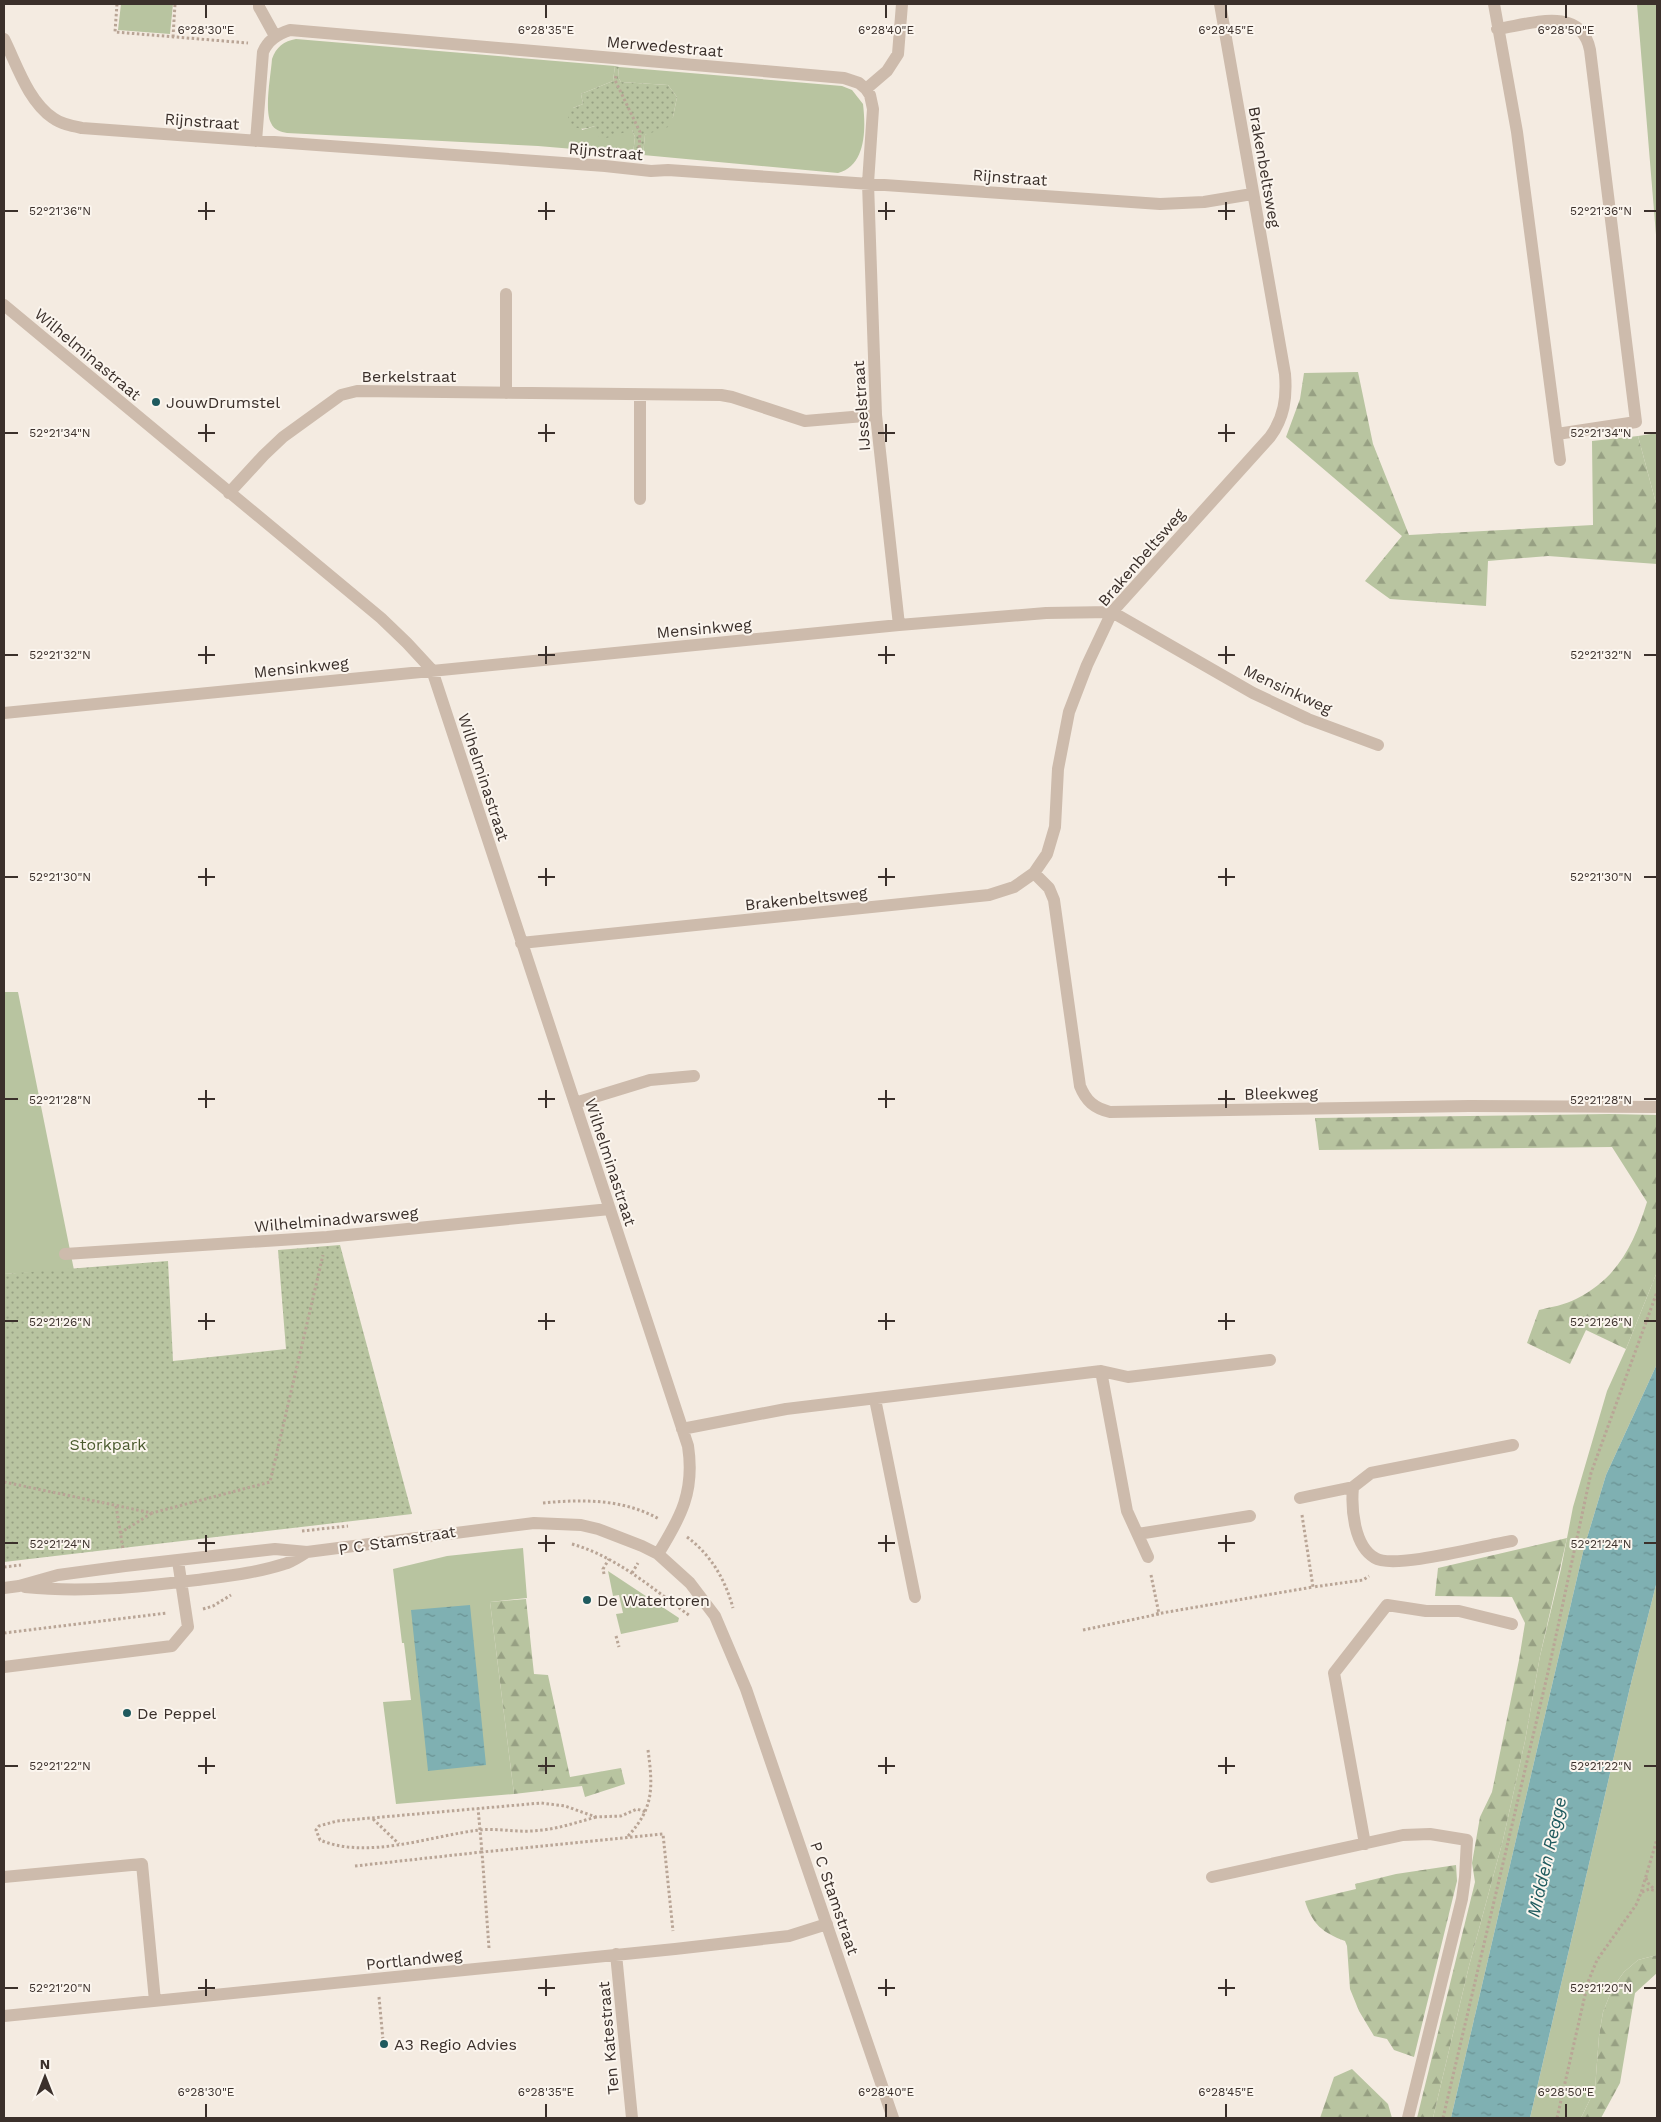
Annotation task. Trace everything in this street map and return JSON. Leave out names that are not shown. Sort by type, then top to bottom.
[{"type":"street","points":[[256,141],[262,59],[266,46],[275,36],[259,4]]},
{"type":"street","points":[[868,183],[873,109],[870,95],[866,89],[887,71],[898,54],[902,4]]},
{"type":"street","name":"Brakenbeltsweg","points":[[521,943],[989,895],[1014,887],[1034,873],[1047,854],[1055,827],[1058,769],[1069,712],[1087,664],[1112,612],[1270,438],[1281,419],[1287,391],[1220,4]]},
{"type":"street","points":[[1494,4],[1517,132],[1560,460]]},
{"type":"street","points":[[1497,29],[1551,21],[1569,22],[1582,30],[1588,40],[1590,50],[1636,422],[1557,434]]},
{"type":"street","name":"Merwedestraat","points":[[275,36],[282,32],[298,30],[844,78],[859,83],[866,89]]},
{"type":"street","name":"Rijnstraat","points":[[4,39],[32,97],[53,118],[67,125],[82,128],[605,166],[637,170],[868,183],[1160,204],[1204,202],[1252,194]]},
{"type":"street","name":"IJsselstraat","points":[[868,183],[876,415],[899,625]]},
{"type":"street","points":[[506,294],[506,393]]},
{"type":"street","name":"Wilhelminastraat","points":[[4,305],[229,494],[381,618],[432,670],[688,1446],[690,1480],[682,1511],[675,1527],[658,1554]]},
{"type":"street","name":"Berkelstraat","points":[[229,494],[273,446],[342,395],[357,392],[727,396],[805,421],[876,415]]},
{"type":"street","points":[[640,395],[640,499]]},
{"type":"street","name":"Mensinkweg","points":[[4,714],[899,625],[1046,613],[1112,612],[1253,693],[1308,719],[1378,745]]},
{"type":"street","name":"Bleekweg","points":[[1034,873],[1049,888],[1054,900],[1080,1086],[1090,1104],[1099,1110],[1110,1112],[1470,1106],[1657,1107]]},
{"type":"street","points":[[574,1103],[650,1080],[694,1076]]},
{"type":"street","name":"Wilhelminadwarsweg","points":[[65,1254],[327,1238],[610,1210]]},
{"type":"street","points":[[682,1429],[786,1409],[1101,1371],[1128,1377],[1270,1360]]},
{"type":"street","points":[[1101,1371],[1127,1511],[1148,1557]]},
{"type":"street","points":[[875,1399],[915,1597]]},
{"type":"street","points":[[1300,1498],[1353,1487],[1371,1473],[1512,1445]]},
{"type":"street","points":[[1353,1487],[1352,1504],[1355,1528],[1365,1549],[1375,1558],[1388,1562],[1418,1559],[1512,1540]]},
{"type":"street","points":[[1138,1534],[1250,1516]]},
{"type":"street","name":"P C Stamstraat","points":[[4,1588],[19,1586],[58,1575],[178,1560],[275,1549],[308,1552],[534,1523],[581,1525],[598,1529],[658,1554],[690,1582],[714,1616],[746,1689],[892,2118]]},
{"type":"street","name":"P C Stamstraat","points":[[19,1586],[62,1590],[101,1590],[181,1582],[245,1573],[285,1564],[308,1552]]},
{"type":"street","points":[[4,1666],[172,1646],[188,1627],[178,1560]]},
{"type":"street","points":[[1365,1844],[1334,1673],[1388,1605],[1426,1611],[1459,1611],[1512,1624]]},
{"type":"street","points":[[1212,1877],[1403,1835],[1430,1834],[1466,1840],[1465,1877],[1462,1899],[1408,2118]]},
{"type":"street","points":[[4,1877],[142,1864],[155,2002]]},
{"type":"street","name":"Portlandweg","points":[[4,2016],[675,1949],[790,1936],[827,1924]]},
{"type":"street","name":"Ten Katestraat","points":[[616,1954],[632,2118]]},
{"type":"path","points":[[117,4],[115,32],[244,42],[266,46]]},
{"type":"path","points":[[173,37],[175,4]]},
{"type":"path","points":[[617,58],[615,80],[640,132],[637,170]]},
{"type":"path","points":[[120,1532],[152,1513],[270,1482],[327,1238]]},
{"type":"path","points":[[1443,2118],[1549,1668],[1591,1473],[1657,1292]]},
{"type":"path","points":[[4,1482],[152,1513]]},
{"type":"path","points":[[1300,1498],[1312,1587]]},
{"type":"path","points":[[116,1506],[123,1552]]},
{"type":"path","points":[[564,1542],[593,1550],[609,1559],[653,1587],[693,1618]]},
{"type":"path","points":[[1148,1557],[1159,1614],[1156,1614]]},
{"type":"path","points":[[604,1574],[603,1568],[609,1559]]},
{"type":"path","points":[[1083,1630],[1156,1614],[1363,1580],[1388,1562]]},
{"type":"path","points":[[4,1632],[186,1611],[213,1606],[235,1592]]},
{"type":"path","points":[[616,1636],[619,1647]]},
{"type":"path","points":[[628,1837],[646,1812],[649,1801],[650,1768],[648,1750]]},
{"type":"path","points":[[596,1817],[554,1803],[478,1808],[325,1824],[319,1826],[316,1834],[320,1840],[342,1846],[399,1844],[480,1830],[532,1831],[552,1829],[596,1817],[621,1816],[637,1809],[646,1812]]},
{"type":"path","points":[[478,1808],[490,1948],[480,1949]]},
{"type":"path","points":[[373,1818],[399,1844]]},
{"type":"path","points":[[355,1866],[663,1834],[675,1949]]},
{"type":"path","points":[[1557,2118],[1588,1982],[1598,1960],[1636,1905],[1657,1839]]},
{"type":"path","points":[[1646,1876],[1648,1883],[1656,1890]]},
{"type":"path","points":[[1641,1893],[1649,1889],[1656,1890]]},
{"type":"path","points":[[377,1979],[383,2040]]},
{"type":"green space","points":[[121,4],[173,4],[170,34],[118,30]]},
{"type":"green space","points":[[1637,4],[1657,4],[1657,247]]},
{"type":"green space","points":[[296,39],[615,66],[613,81],[581,94],[583,104],[573,108],[582,130],[595,126],[632,130],[635,137],[633,154],[538,146],[287,133],[280,131],[272,125],[268,110],[272,59],[281,45]]},
{"type":"green space","points":[[615,66],[619,67],[618,77],[621,82],[668,85],[677,97],[673,117],[668,127],[645,135],[643,155],[633,154],[635,137],[632,130],[600,140],[595,126],[583,129],[572,126],[568,117],[573,108],[583,104],[581,94],[613,81]]},
{"type":"green space","points":[[619,67],[842,86],[852,90],[863,104],[864,135],[859,155],[847,169],[838,173],[643,155],[645,135],[673,117],[677,97],[668,85],[621,82],[618,77]]},
{"type":"green space","points":[[1358,372],[1373,444],[1409,535],[1593,525],[1592,441],[1638,436],[1657,507],[1657,564],[1548,556],[1488,561],[1486,606],[1390,599],[1365,581],[1402,536],[1286,437],[1300,399],[1304,373]]},
{"type":"green space","points":[[1657,433],[1657,507],[1638,436]]},
{"type":"green space","points":[[4,992],[18,992],[74,1270],[4,1274]]},
{"type":"green space","points":[[1657,1115],[1657,1272],[1626,1349],[1586,1330],[1570,1364],[1527,1343],[1539,1310],[1572,1301],[1591,1291],[1613,1270],[1630,1246],[1647,1202],[1612,1147],[1319,1150],[1315,1118]]},
{"type":"green space","name":"Storkpark","points":[[340,1245],[412,1514],[4,1562],[4,1274],[168,1261],[173,1361],[286,1349],[278,1250]]},
{"type":"green space","points":[[1657,1272],[1657,1364],[1606,1475],[1584,1548],[1451,2118],[1433,2118],[1469,1966],[1503,1840],[1525,1741],[1540,1656],[1561,1569],[1573,1507],[1607,1391]]},
{"type":"green space","points":[[1567,1538],[1540,1656],[1525,1741],[1503,1840],[1469,1966],[1433,2118],[1417,2118],[1475,1882],[1472,1863],[1480,1817],[1492,1792],[1525,1623],[1512,1597],[1435,1596],[1438,1568]]},
{"type":"green space","points":[[523,1548],[527,1598],[490,1602],[514,1794],[396,1804],[383,1702],[411,1700],[393,1569],[447,1556]]},
{"type":"green space","points":[[608,1571],[679,1618],[678,1622],[621,1634],[616,1614],[623,1613],[619,1595],[613,1596]]},
{"type":"green space","points":[[1657,1581],[1657,1955],[1638,1960],[1624,1972],[1613,1987],[1603,2012],[1595,2089],[1581,2118],[1530,2118],[1631,1683]]},
{"type":"green space","points":[[526,1599],[534,1674],[548,1675],[570,1777],[621,1768],[625,1784],[585,1797],[582,1786],[514,1794],[490,1602]]},
{"type":"green space","points":[[1456,1865],[1457,1881],[1414,2057],[1394,2050],[1387,2039],[1374,2036],[1359,2011],[1350,1989],[1345,1941],[1330,1935],[1319,1927],[1311,1916],[1305,1901],[1356,1889],[1355,1884],[1396,1874]]},
{"type":"green space","points":[[1657,1955],[1657,1973],[1635,1993],[1620,2083],[1601,2118],[1581,2118],[1595,2089],[1603,2012],[1613,1987],[1624,1972],[1638,1960]]},
{"type":"green space","points":[[1352,2069],[1388,2104],[1392,2118],[1320,2118],[1334,2077]]},
{"type":"water","name":"Midden Regge","points":[[1657,1364],[1657,1581],[1631,1683],[1530,2118],[1451,2118],[1584,1548],[1606,1475]]},
{"type":"water","points":[[470,1605],[486,1765],[428,1771],[411,1610]]},
{"type":"place","name":"JouwDrumstel","points":[[156,402]]},
{"type":"place","name":"De Watertoren","points":[[587,1600]]},
{"type":"place","name":"De Peppel","points":[[127,1713]]},
{"type":"place","name":"A3 Regio Advies","points":[[384,2044]]}]
